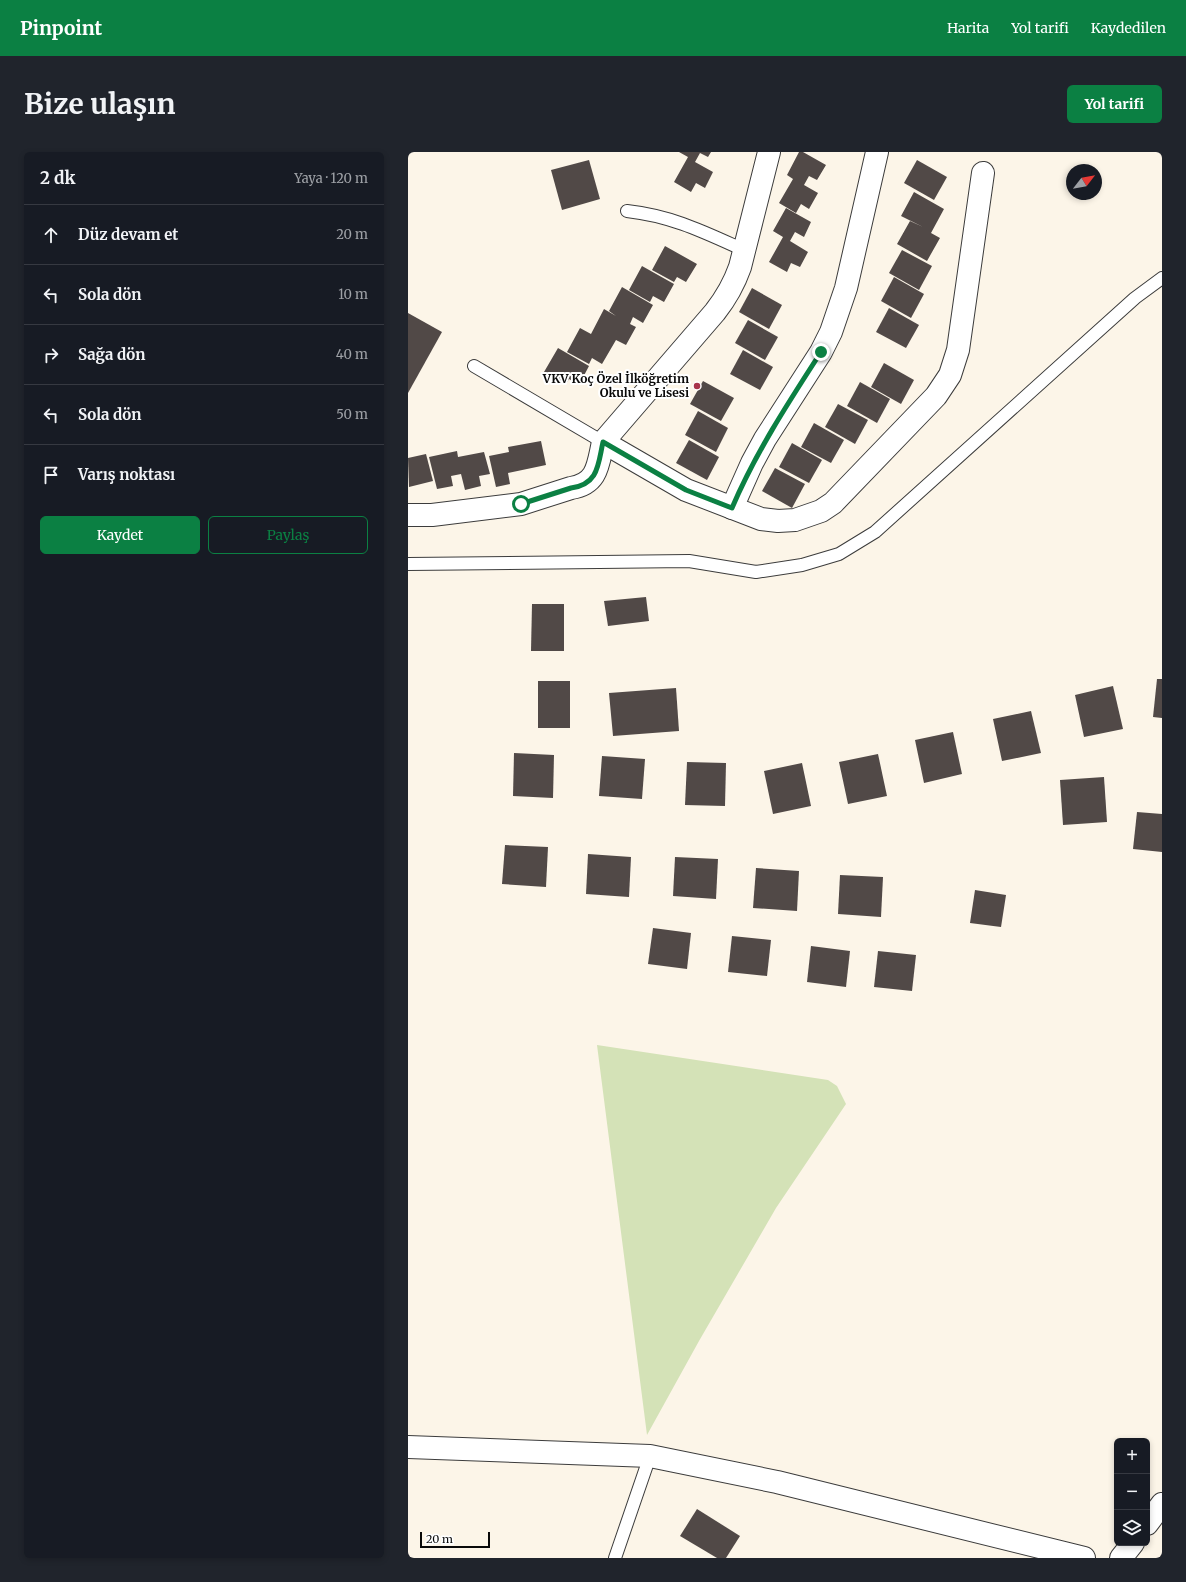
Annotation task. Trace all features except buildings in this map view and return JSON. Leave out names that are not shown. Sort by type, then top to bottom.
[{"type":"street","points":[[408,515],[432,515],[521,504],[578,487],[590,480],[597,469],[603,442],[726,298],[740,267],[768,152]]},
{"type":"street","points":[[732,508],[755,457],[821,352],[831,332],[846,288],[877,152]]},
{"type":"street","points":[[603,442],[686,490],[761,519],[778,521],[795,520],[821,511],[838,498],[944,386],[955,363],[958,350],[983,173]]},
{"type":"street","points":[[408,1447],[650,1456],[776,1482],[1084,1558]]},
{"type":"street","points":[[1150,1520],[1162,1504]]},
{"type":"street","points":[[1121,1558],[1131,1546]]},
{"type":"lane","points":[[627,210],[647,213],[684,224],[744,250]]},
{"type":"lane","points":[[408,564],[689,561],[756,572],[802,565],[839,554],[874,532],[1135,298],[1162,278]]},
{"type":"lane","points":[[474,366],[603,442]]},
{"type":"lane","points":[[615,1558],[650,1456]]},
{"type":"green space","points":[[597,1045],[828,1080],[837,1086],[846,1104],[776,1208],[699,1341],[647,1435]]},
{"type":"place","name":"VKV Koç Özel İlköğretim Okulu ve Lisesi","points":[[697,386]]},
{"type":"route","points":[[521,504],[585,484],[595,474],[603,442],[686,490],[732,508],[741,485],[765,440],[821,352]]}]
